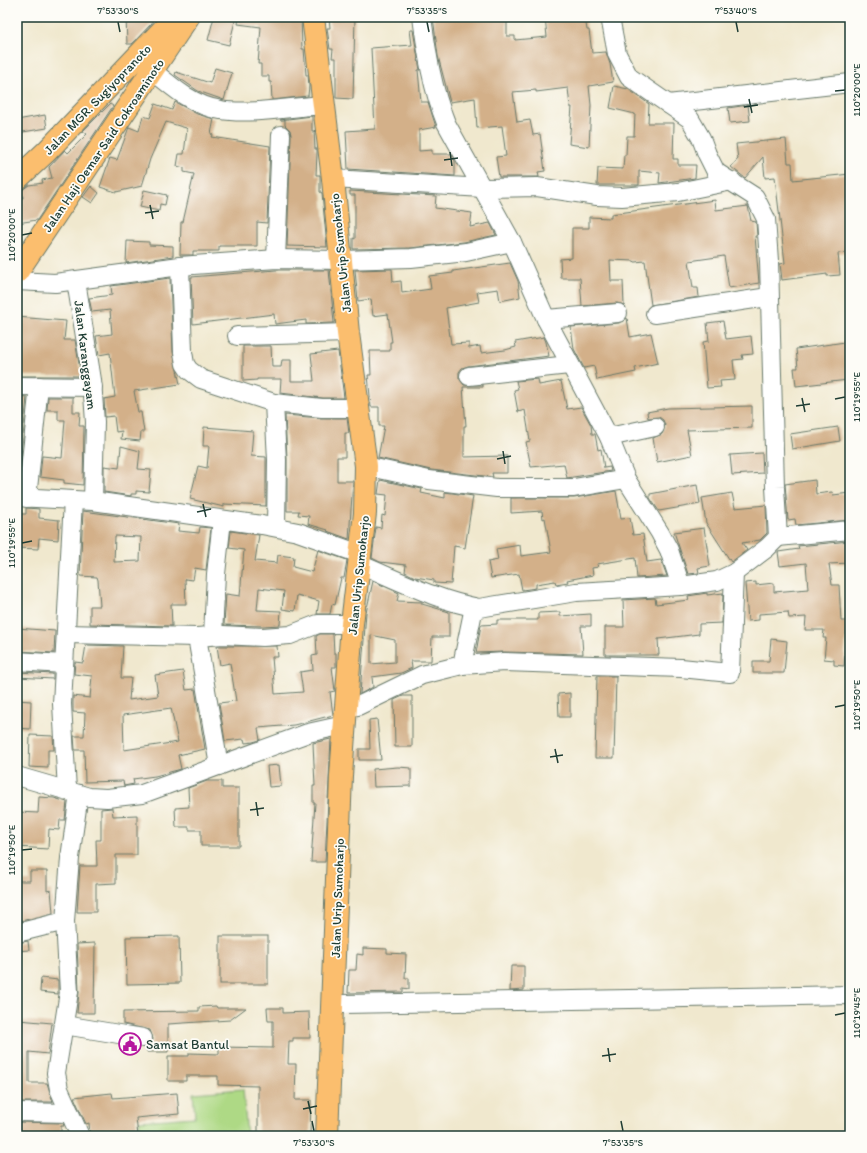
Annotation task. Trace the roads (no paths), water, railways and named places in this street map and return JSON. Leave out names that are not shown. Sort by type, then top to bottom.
[{"type":"main road","name":"Jalan MGR. Sugiyopranoto","points":[[17,179],[53,145],[175,17]]},
{"type":"main road","name":"Jalan Haji Oemar Said Cokroaminoto","points":[[17,272],[188,17]]},
{"type":"main road","name":"Jalan Urip Sumoharjo","points":[[313,17],[322,105],[333,179],[348,333],[366,466],[366,507],[352,624],[345,716],[334,1002],[327,1136]]},
{"type":"street","points":[[422,17],[429,71],[439,106],[455,142],[483,188],[512,242],[546,319],[569,365],[609,437],[626,479],[669,550],[681,586]]},
{"type":"street","points":[[610,17],[617,54],[624,71],[634,82],[690,120],[701,138],[716,172],[755,197],[766,219],[770,297],[774,487],[778,537]]},
{"type":"street","points":[[153,71],[186,97],[208,107],[222,111],[260,110],[322,105]]},
{"type":"street","points":[[668,104],[850,83]]},
{"type":"street","points":[[276,259],[281,135]]},
{"type":"street","points":[[333,179],[483,188],[537,187],[597,196],[622,197],[678,192],[732,181]]},
{"type":"street","points":[[17,281],[43,284],[76,281],[180,266],[276,259],[341,260],[438,256],[466,252],[512,242]]},
{"type":"street","points":[[180,266],[182,346],[185,364],[189,370],[206,380],[274,403],[322,408],[359,408]]},
{"type":"street","name":"Jalan Karanggayam","points":[[76,281],[93,387],[95,422],[93,501]]},
{"type":"street","points":[[655,314],[770,297]]},
{"type":"street","points":[[546,319],[618,313]]},
{"type":"street","points":[[237,336],[348,333]]},
{"type":"street","points":[[469,376],[569,365]]},
{"type":"street","points":[[17,386],[93,387]]},
{"type":"street","points":[[39,386],[22,497],[93,501],[276,527],[298,532],[360,559],[426,591],[474,607],[497,606],[576,592],[681,586],[717,581],[734,573],[767,548],[778,537],[850,530]]},
{"type":"street","points":[[274,403],[277,460],[276,527]]},
{"type":"street","points":[[609,437],[655,427]]},
{"type":"street","points":[[366,466],[429,480],[497,488],[567,488],[626,479]]},
{"type":"street","points":[[73,500],[62,704],[73,792],[65,921],[69,992],[57,1079],[59,1089],[80,1136]]},
{"type":"street","points":[[219,766],[205,636],[216,574],[222,520]]},
{"type":"street","points":[[17,776],[73,792],[107,798],[142,794],[308,733],[345,716],[358,706],[422,675],[462,665],[504,662],[674,667],[730,673],[734,573]]},
{"type":"street","points":[[462,665],[474,607]]},
{"type":"street","points":[[66,634],[263,637],[290,635],[318,624],[352,624]]},
{"type":"street","points":[[17,661],[63,664]]},
{"type":"street","points":[[17,933],[65,921]]},
{"type":"street","points":[[334,1002],[343,1004],[850,995]]},
{"type":"street","points":[[64,1025],[143,1038]]},
{"type":"street","points":[[17,1112],[70,1113]]},
{"type":"place","name":"Samsat Bantul","points":[[130,1044]]}]
